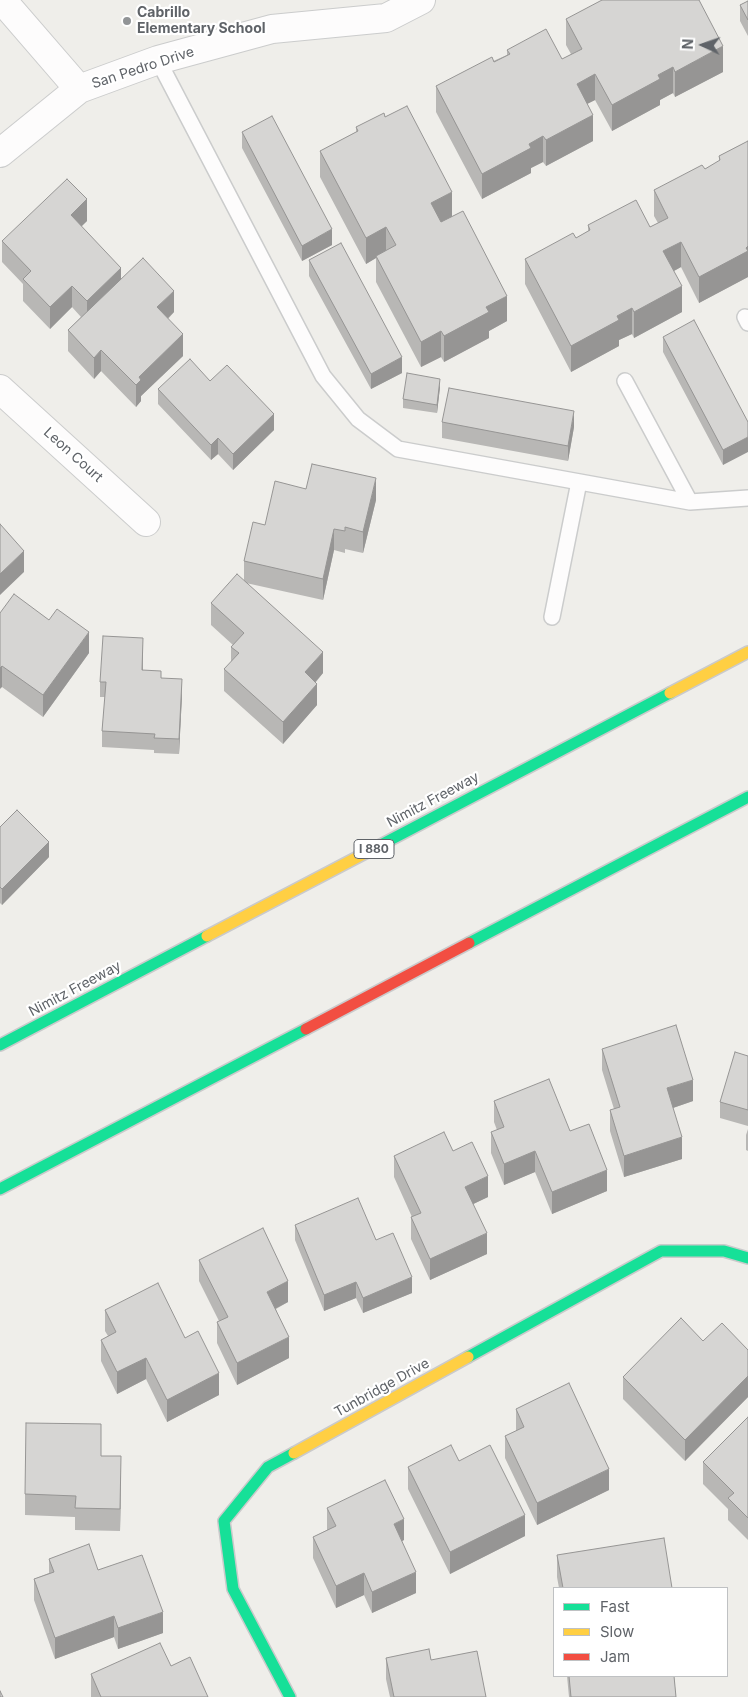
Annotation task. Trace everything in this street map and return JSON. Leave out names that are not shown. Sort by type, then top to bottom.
[{"type":"main road","name":"Nimitz Freeway","points":[[0,1045],[748,652]]},
{"type":"main road","points":[[0,1189],[748,797]]},
{"type":"main road","name":"Tunbridge Drive","points":[[290,1697],[233,1588],[224,1521],[268,1468],[661,1251],[724,1251],[748,1258]]},
{"type":"street","points":[[2,0],[79,89]]},
{"type":"street","name":"San Pedro Drive","points":[[0,153],[79,89],[158,60],[272,29],[386,18],[421,0]]},
{"type":"street","name":"Leon Court","points":[[0,389],[146,522]]},
{"type":"lane","points":[[158,60],[324,376],[358,418],[398,450],[690,502],[748,498]]},
{"type":"lane","points":[[625,381],[690,502]]},
{"type":"lane","points":[[552,617],[579,482]]},
{"type":"building","points":[[602,0],[699,0],[723,46],[675,72],[673,67],[658,75],[660,79],[612,105],[595,74],[577,84],[593,115],[546,140],[543,136],[529,144],[531,148],[482,174],[436,86],[492,57],[494,62],[510,54],[507,50],[546,29],[562,59],[582,49],[566,19]]},
{"type":"building","points":[[748,1],[748,20],[740,5]]},
{"type":"building","points":[[407,106],[452,192],[431,203],[441,222],[463,211],[507,296],[486,307],[489,312],[444,336],[441,331],[421,342],[376,256],[396,245],[386,227],[366,238],[320,151],[358,131],[356,127],[384,113],[385,117]]},
{"type":"building","points":[[272,116],[332,229],[302,246],[242,132]]},
{"type":"building","points":[[748,141],[748,246],[746,248],[748,251],[699,277],[681,242],[663,251],[682,286],[634,312],[632,308],[617,316],[619,320],[571,346],[525,259],[573,233],[576,238],[590,230],[588,225],[636,200],[650,227],[668,218],[654,190],[702,165],[705,169],[720,160],[719,156]]},
{"type":"building","points":[[67,179],[87,199],[71,215],[121,268],[87,301],[72,286],[50,307],[23,279],[31,271],[2,241]]},
{"type":"building","points":[[341,243],[402,357],[371,374],[309,260]]},
{"type":"building","points":[[143,258],[174,291],[157,307],[183,334],[139,377],[141,380],[136,385],[101,350],[94,358],[68,330]]},
{"type":"building","points":[[694,320],[748,422],[748,437],[723,450],[663,337]]},
{"type":"building","points":[[190,359],[210,381],[227,365],[274,414],[233,454],[218,438],[211,445],[158,389]]},
{"type":"building","points":[[407,373],[440,379],[437,405],[403,399]]},
{"type":"building","points":[[449,388],[574,411],[568,446],[442,422]]},
{"type":"building","points":[[312,464],[376,478],[363,532],[345,527],[345,531],[334,529],[323,579],[244,561],[253,522],[265,525],[275,481],[306,489]]},
{"type":"building","points":[[0,524],[24,551],[0,574]]},
{"type":"building","points":[[237,574],[323,652],[305,672],[317,684],[283,722],[224,669],[239,653],[231,647],[244,633],[211,603]]},
{"type":"building","points":[[14,594],[49,620],[57,609],[89,632],[43,695],[2,666],[0,668],[0,613]]},
{"type":"building","points":[[103,636],[143,638],[142,670],[161,671],[161,678],[182,679],[179,739],[154,738],[155,734],[102,731],[106,682],[100,682]]},
{"type":"building","points":[[17,810],[49,842],[2,889],[0,887],[0,827]]},
{"type":"building","points":[[676,1025],[693,1080],[667,1088],[682,1137],[624,1156],[610,1110],[620,1107],[602,1049]]},
{"type":"building","points":[[735,1052],[748,1056],[748,1110],[720,1102]]},
{"type":"building","points":[[549,1079],[570,1131],[589,1124],[607,1170],[552,1192],[535,1151],[504,1164],[491,1132],[504,1127],[494,1101]]},
{"type":"building","points":[[444,1132],[453,1151],[472,1142],[488,1176],[465,1187],[487,1233],[430,1259],[411,1217],[421,1213],[394,1156]]},
{"type":"building","points":[[358,1198],[376,1240],[393,1233],[412,1277],[363,1298],[356,1282],[324,1295],[295,1225]]},
{"type":"building","points":[[263,1228],[288,1281],[267,1292],[289,1337],[237,1363],[217,1322],[228,1317],[199,1260]]},
{"type":"building","points":[[158,1283],[185,1338],[198,1331],[219,1373],[167,1400],[146,1358],[117,1372],[101,1340],[116,1332],[105,1310]]},
{"type":"building","points":[[681,1318],[703,1341],[722,1323],[748,1350],[748,1376],[685,1440],[623,1377]]},
{"type":"building","points":[[569,1383],[609,1469],[537,1503],[505,1436],[524,1427],[516,1409]]},
{"type":"building","points":[[748,1417],[748,1518],[728,1498],[734,1493],[703,1462]]},
{"type":"building","points":[[26,1423],[101,1424],[101,1456],[121,1456],[120,1509],[75,1508],[76,1496],[25,1494]]},
{"type":"building","points":[[451,1445],[459,1461],[490,1445],[525,1515],[450,1552],[408,1467]]},
{"type":"building","points":[[385,1480],[404,1519],[394,1524],[416,1572],[372,1592],[364,1573],[336,1586],[313,1537],[336,1526],[327,1508]]},
{"type":"building","points":[[664,1538],[672,1587],[563,1587],[557,1555]]},
{"type":"building","points":[[89,1544],[98,1570],[142,1555],[163,1612],[118,1628],[114,1616],[55,1638],[34,1579],[54,1572],[49,1559]]},
{"type":"building","points":[[160,1643],[171,1666],[190,1657],[208,1697],[101,1697],[91,1674]]},
{"type":"building","points":[[429,1649],[431,1660],[477,1651],[486,1697],[394,1697],[386,1658]]},
{"type":"building","points":[[569,1677],[674,1677],[676,1697],[571,1697]]},
{"type":"traffic: fast","points":[[373,849],[670,693]]},
{"type":"traffic: fast","points":[[469,943],[748,797]]},
{"type":"traffic: fast","points":[[0,1045],[207,936]]},
{"type":"traffic: fast","points":[[0,1189],[306,1029]]},
{"type":"traffic: fast","points":[[468,1357],[661,1251],[724,1251],[748,1258]]},
{"type":"traffic: fast","points":[[290,1697],[233,1589],[224,1521],[268,1467],[294,1453]]},
{"type":"traffic: slow","points":[[670,693],[748,652]]},
{"type":"traffic: slow","points":[[207,936],[373,849]]},
{"type":"traffic: slow","points":[[294,1453],[468,1357]]},
{"type":"traffic: jam","points":[[306,1029],[469,943]]},
{"type":"place","name":"Cabrillo Elementary School","points":[[127,21]]}]
